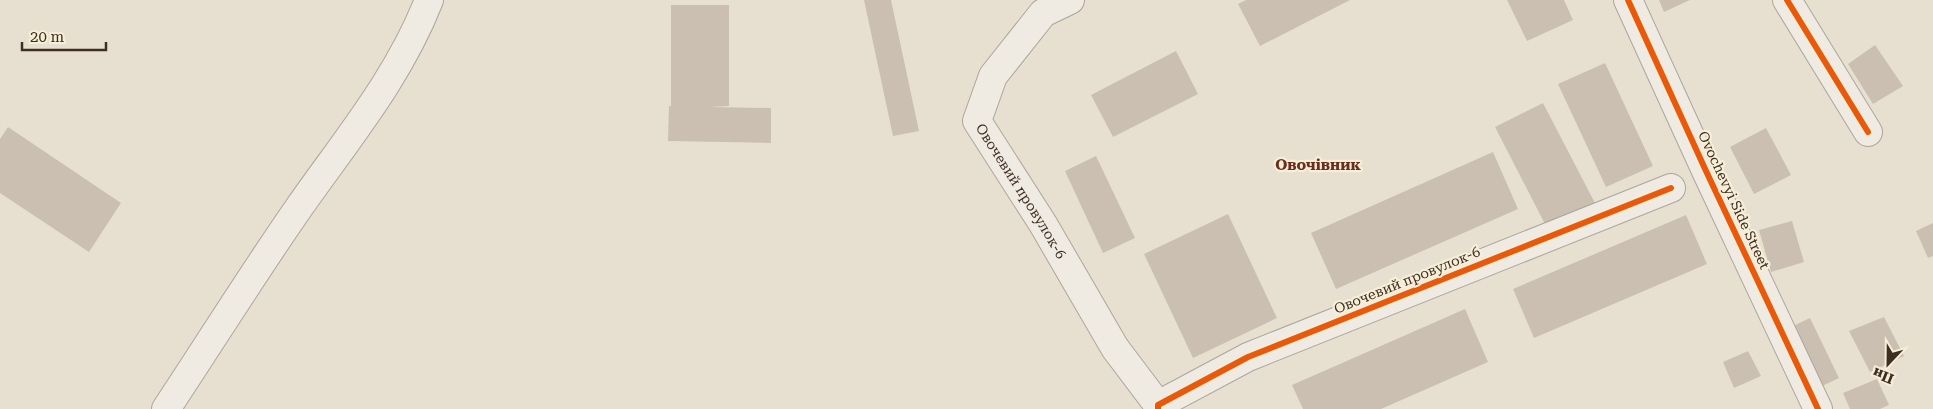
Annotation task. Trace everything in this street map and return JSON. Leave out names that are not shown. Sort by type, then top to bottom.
[{"type":"street","points":[[166,409],[274,245],[384,89],[413,36],[429,0]]},
{"type":"street","name":"Овочевий провулок-6","points":[[1070,0],[1043,13],[993,76],[977,121],[1043,224],[1115,348],[1158,407],[1248,357],[1671,188]]},
{"type":"street","name":"Ovochevyi Side Street","points":[[1628,0],[1818,409]]},
{"type":"street","points":[[1787,0],[1868,132]]},
{"type":"building","points":[[864,0],[891,0],[919,131],[893,136]]},
{"type":"building","points":[[1246,0],[1350,0],[1260,46],[1238,4]]},
{"type":"building","points":[[1507,0],[1564,0],[1573,20],[1527,41]]},
{"type":"building","points":[[1659,0],[1690,0],[1664,12]]},
{"type":"building","points":[[671,5],[729,5],[729,106],[709,107],[771,108],[771,143],[668,141],[669,106],[671,106]]},
{"type":"building","points":[[1875,45],[1903,86],[1873,104],[1848,64]]},
{"type":"building","points":[[1176,51],[1198,94],[1113,137],[1091,95]]},
{"type":"building","points":[[1605,63],[1653,166],[1606,187],[1558,84]]},
{"type":"building","points":[[1543,103],[1596,205],[1548,230],[1495,127]]},
{"type":"building","points":[[8,127],[121,203],[89,252],[0,193],[0,139]]},
{"type":"building","points":[[1766,128],[1791,175],[1754,194],[1730,147]]},
{"type":"building","points":[[1493,152],[1518,209],[1336,289],[1311,233]]},
{"type":"building","points":[[1096,156],[1135,238],[1103,253],[1065,171]]},
{"type":"building","points":[[1228,214],[1277,318],[1193,358],[1144,254]]},
{"type":"building","points":[[1686,215],[1707,264],[1534,338],[1513,289]]},
{"type":"building","points":[[1792,221],[1804,262],[1771,272],[1759,230]]},
{"type":"building","points":[[1933,223],[1933,256],[1928,258],[1916,231]]},
{"type":"building","points":[[1465,309],[1488,362],[1381,409],[1303,409],[1292,385]]},
{"type":"building","points":[[1884,317],[1904,356],[1870,372],[1849,331]]},
{"type":"building","points":[[1810,318],[1839,378],[1818,388],[1789,328]]},
{"type":"building","points":[[1748,351],[1761,376],[1734,388],[1723,362]]},
{"type":"building","points":[[1877,379],[1889,405],[1880,409],[1850,409],[1843,393]]},
{"type":"cycle path","points":[[1628,0],[1818,409]]},
{"type":"cycle path","points":[[1787,0],[1868,132]]},
{"type":"cycle path","points":[[1158,409],[1158,405],[1248,357],[1671,188]]},
{"type":"district","name":"Овочівник","points":[[1318,165]]}]
